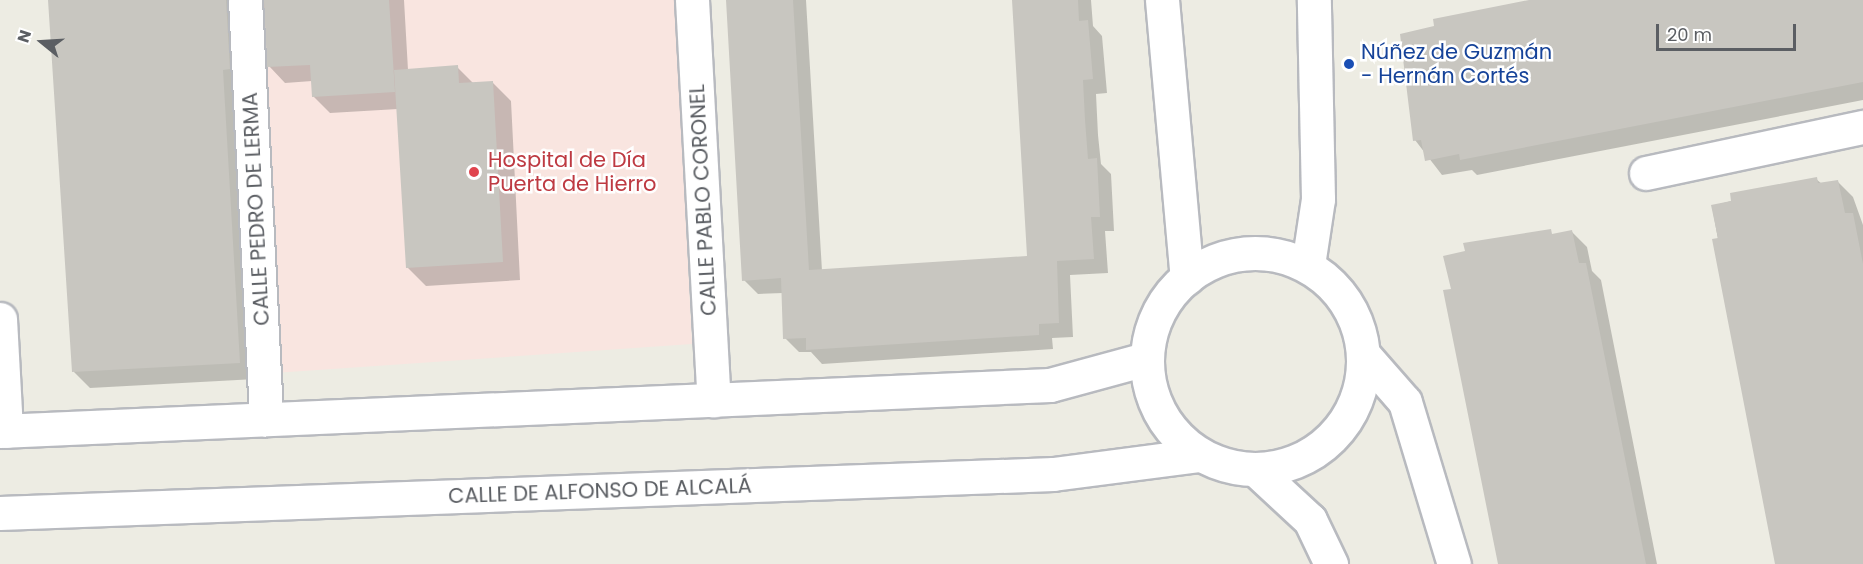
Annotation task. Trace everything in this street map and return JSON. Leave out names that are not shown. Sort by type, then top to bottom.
[{"type":"street","name":"CALLE PEDRO DE LERMA","points":[[245,0],[266,419]]},
{"type":"street","name":"CALLE PABLO CORONEL","points":[[692,0],[714,400]]},
{"type":"street","points":[[1162,0],[1187,278]]},
{"type":"street","points":[[1308,265],[1318,200],[1314,0]]},
{"type":"street","points":[[1646,173],[1863,126]]},
{"type":"street","points":[[1272,253],[1308,265],[1337,289],[1356,321],[1364,355],[1360,390],[1346,422],[1322,448],[1291,465],[1257,471],[1222,466],[1200,455],[1167,425],[1151,394],[1146,359],[1153,323],[1187,278],[1200,267],[1236,254],[1272,253]]},
{"type":"street","points":[[0,319],[3,431],[1050,386],[1146,359]]},
{"type":"street","points":[[1364,355],[1405,402],[1454,564]]},
{"type":"street","name":"CALLE DE ALFONSO DE ALCALÁ","points":[[0,513],[1053,474],[1200,455]]},
{"type":"street","points":[[1257,471],[1310,520],[1331,564]]},
{"type":"shaded area","name":"Hospital de Día Puerta de Hierro","points":[[255,0],[675,0],[692,344],[274,373]]},
{"type":"building","points":[[48,0],[226,0],[230,69],[223,70],[240,363],[72,372]]},
{"type":"building","points":[[264,0],[389,0],[395,92],[312,97],[310,65],[267,67]]},
{"type":"building","points":[[726,0],[793,0],[809,270],[1027,256],[1012,0],[1078,0],[1079,21],[1088,20],[1093,79],[1083,80],[1085,120],[1088,159],[1097,158],[1100,217],[1091,217],[1094,259],[1057,261],[1059,323],[1039,324],[1039,335],[806,350],[806,338],[783,339],[781,278],[742,281]]},
{"type":"building","points":[[1529,0],[1863,0],[1863,82],[1460,160],[1459,154],[1425,161],[1421,140],[1413,141],[1400,34],[1434,26],[1433,19]]},
{"type":"building","points":[[458,65],[459,83],[493,81],[503,262],[406,268],[394,70]]},
{"type":"building","points":[[1817,177],[1818,183],[1838,180],[1845,213],[1853,213],[1863,264],[1863,564],[1775,564],[1712,239],[1718,238],[1711,205],[1731,201],[1730,193]]},
{"type":"building","points":[[1551,229],[1552,234],[1572,230],[1579,263],[1586,263],[1646,564],[1498,564],[1443,290],[1451,289],[1443,256],[1465,251],[1463,243]]},
{"type":"place","name":"Núñez de Guzmán - Hernán Cortés","points":[[1349,64]]},
{"type":"place","name":"Hospital de Día Puerta de Hierro","points":[[474,172]]}]
